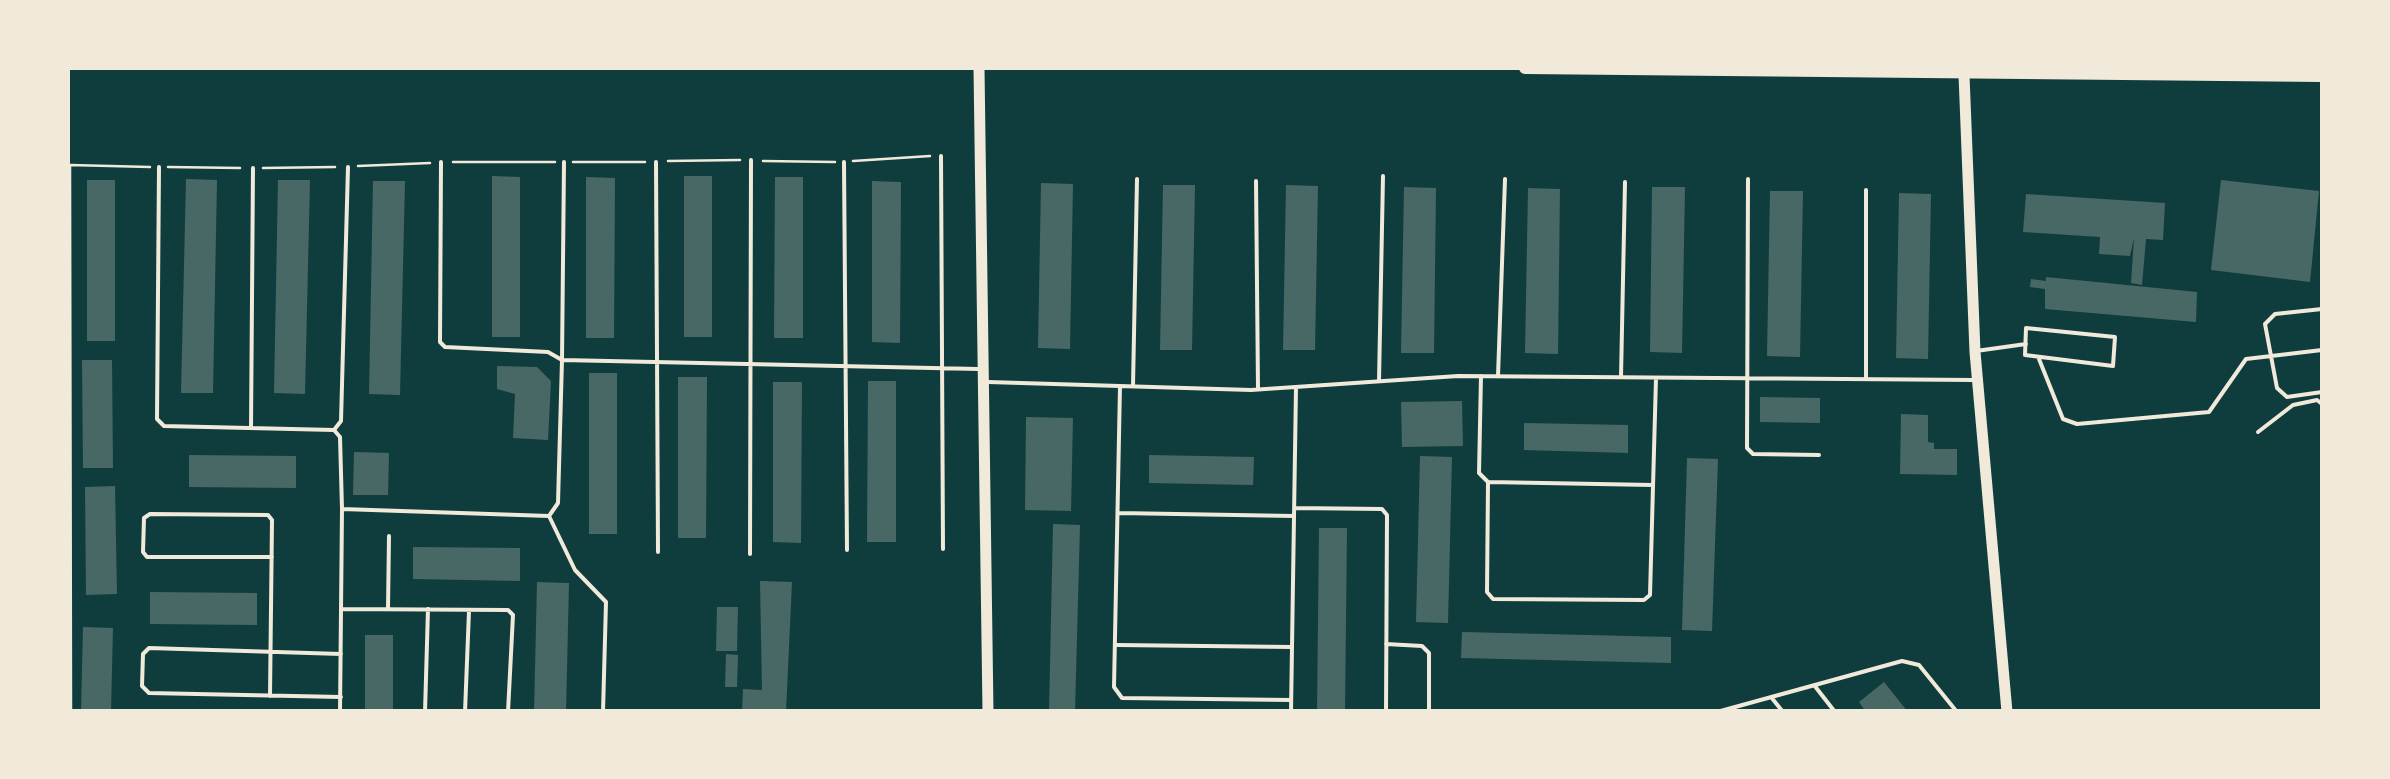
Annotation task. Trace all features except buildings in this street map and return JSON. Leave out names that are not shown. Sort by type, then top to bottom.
[{"type":"main road","points":[[1525,68],[2322,76]]},
{"type":"main road","points":[[2188,76],[2210,68]]},
{"type":"street","points":[[979,68],[988,712]]},
{"type":"street","points":[[1964,75],[1975,352],[2007,712]]},
{"type":"lane","points":[[941,156],[942,550]]},
{"type":"lane","points":[[750,160],[750,554]]},
{"type":"lane","points":[[441,162],[440,342],[445,347],[548,352],[562,360],[941,368],[983,376],[1120,386],[1258,389],[1481,376],[1978,380]]},
{"type":"lane","points":[[549,516],[558,504],[564,162]]},
{"type":"lane","points":[[656,162],[658,552]]},
{"type":"lane","points":[[844,162],[847,550]]},
{"type":"lane","points":[[334,430],[341,421],[348,166]]},
{"type":"lane","points":[[159,167],[157,418],[164,426],[334,430],[340,437],[340,712]]},
{"type":"lane","points":[[250,428],[253,168]]},
{"type":"lane","points":[[1378,381],[1383,176]]},
{"type":"lane","points":[[1134,386],[1138,179]]},
{"type":"lane","points":[[1498,376],[1505,179]]},
{"type":"lane","points":[[1748,179],[1747,448],[1753,454],[1818,455]]},
{"type":"lane","points":[[1256,181],[1258,389]]},
{"type":"lane","points":[[1621,377],[1625,182]]},
{"type":"lane","points":[[1866,190],[1866,379]]},
{"type":"lane","points":[[2322,309],[2275,314],[2265,324],[2277,388],[2287,397],[2322,392]]},
{"type":"lane","points":[[2026,328],[2115,337],[2113,366],[2040,359],[2025,356],[2026,328]]},
{"type":"lane","points":[[1975,352],[2026,344]]},
{"type":"lane","points":[[2040,359],[2062,419],[2077,424],[2209,412],[2246,360],[2322,350]]},
{"type":"lane","points":[[1481,376],[1479,473],[1488,482],[1652,485]]},
{"type":"lane","points":[[1488,482],[1488,592],[1493,598],[1644,600],[1650,595],[1656,378]]},
{"type":"lane","points":[[1120,386],[1114,687],[1122,698],[1291,700]]},
{"type":"lane","points":[[1291,712],[1296,386]]},
{"type":"lane","points":[[2258,432],[2293,405],[2317,400],[2322,404]]},
{"type":"lane","points":[[1294,508],[1382,509],[1387,515],[1386,712]]},
{"type":"lane","points":[[342,509],[549,516]]},
{"type":"lane","points":[[1117,513],[1294,516]]},
{"type":"lane","points":[[270,696],[272,652],[272,557],[272,520],[268,515],[150,514],[144,518],[143,552],[147,556],[272,557]]},
{"type":"lane","points":[[549,516],[575,570],[606,602],[603,712]]},
{"type":"lane","points":[[388,609],[389,536]]},
{"type":"lane","points":[[341,609],[508,610],[513,615],[508,712]]},
{"type":"lane","points":[[426,712],[428,609]]},
{"type":"lane","points":[[465,712],[469,610]]},
{"type":"lane","points":[[1386,644],[1422,646],[1429,653],[1429,712]]},
{"type":"lane","points":[[1114,645],[1292,647]]},
{"type":"lane","points":[[340,654],[150,648],[143,654],[142,670],[142,686],[149,693],[340,697]]},
{"type":"lane","points":[[1718,712],[1902,661],[1919,665],[1957,712]]},
{"type":"lane","points":[[1814,685],[1835,712]]},
{"type":"lane","points":[[1772,697],[1783,712]]}]
